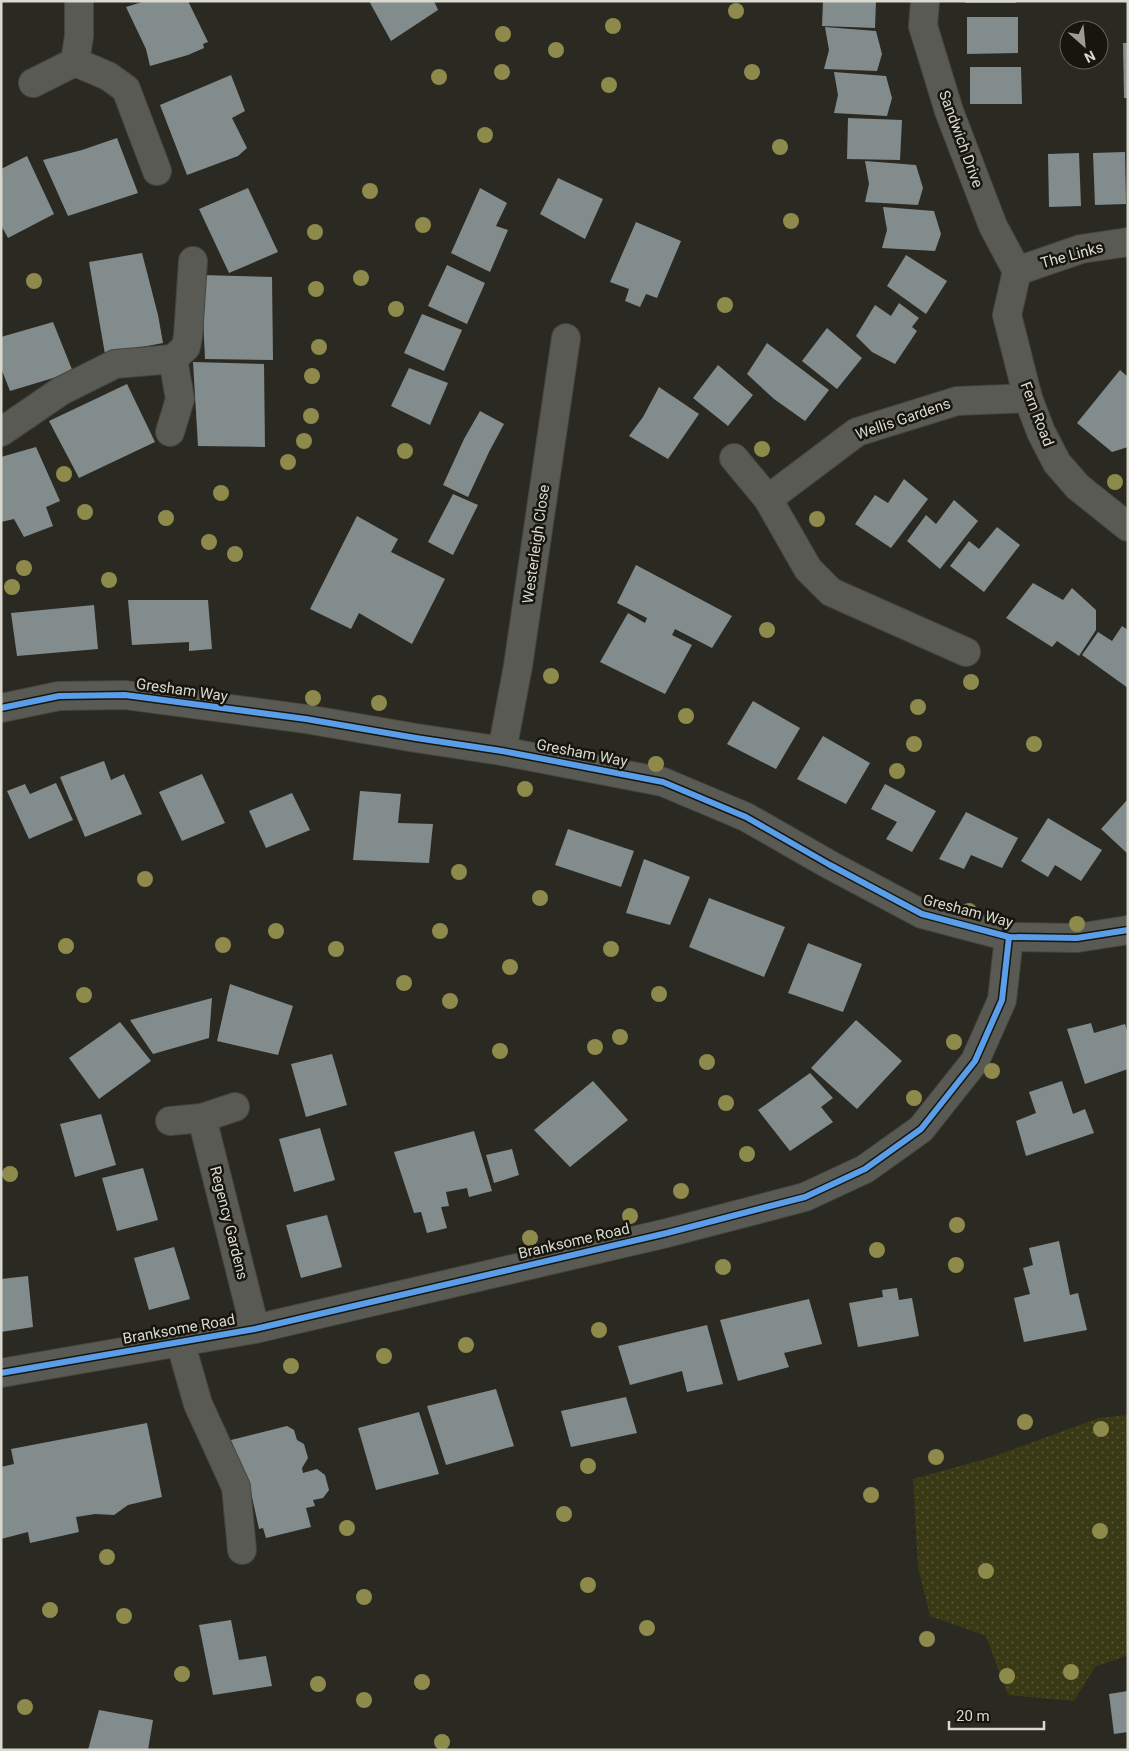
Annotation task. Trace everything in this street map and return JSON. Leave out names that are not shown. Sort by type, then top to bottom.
[{"type":"street","points":[[75,62],[79,36],[79,1]]},
{"type":"street","name":"Sandwich Drive","points":[[925,1],[923,26],[949,111],[993,226],[1017,271]]},
{"type":"street","points":[[33,83],[75,62],[108,76],[126,89],[157,171]]},
{"type":"street","name":"The Links","points":[[1017,271],[1081,249],[1128,242]]},
{"type":"street","points":[[1,432],[61,391],[115,364],[174,358],[186,347],[192,261]]},
{"type":"street","name":"Fern Road","points":[[1017,271],[1007,315],[1028,398],[1041,432],[1056,463],[1078,487],[1128,527]]},
{"type":"street","name":"Westerleigh Close","points":[[502,750],[519,656],[566,338]]},
{"type":"street","points":[[170,432],[180,399],[174,358]]},
{"type":"street","name":"Wellis Gardens","points":[[768,499],[857,432],[957,401],[1028,398]]},
{"type":"street","points":[[734,458],[768,499],[808,569],[831,592],[966,652]]},
{"type":"street","name":"Gresham Way","points":[[1,708],[59,696],[125,695],[306,719],[416,738],[502,750],[663,782],[746,817],[830,866],[922,914],[1009,937],[1077,938],[1128,930]]},
{"type":"street","name":"Branksome Road","points":[[1,1373],[255,1329],[667,1233],[805,1197],[865,1169],[921,1129],[975,1061],[1002,1000],[1009,937]]},
{"type":"street","points":[[170,1121],[202,1118],[235,1107]]},
{"type":"street","name":"Regency Gardens","points":[[202,1118],[255,1329]]},
{"type":"street","points":[[180,1341],[198,1404],[236,1487],[242,1550]]},
{"type":"shaded area","points":[[1128,1415],[1128,1655],[1095,1667],[1074,1701],[1008,1695],[986,1636],[930,1616],[918,1567],[913,1479],[989,1458],[1099,1418]]},
{"type":"building","points":[[145,1],[188,1],[208,42],[203,44],[204,48],[188,55],[150,66],[146,49],[126,7]]},
{"type":"building","points":[[369,1],[434,1],[438,10],[391,41]]},
{"type":"building","points":[[823,1],[876,1],[875,28],[822,26]]},
{"type":"building","points":[[965,1],[1016,1],[1016,3],[965,3]]},
{"type":"building","points":[[967,17],[1018,17],[1018,53],[967,54]]},
{"type":"building","points":[[825,27],[876,31],[882,54],[877,71],[824,69],[829,50]]},
{"type":"building","points":[[1123,43],[1128,43],[1128,98],[1124,98]]},
{"type":"building","points":[[970,67],[1021,67],[1022,104],[970,104]]},
{"type":"building","points":[[834,72],[886,76],[892,98],[887,116],[834,113],[838,95]]},
{"type":"building","points":[[231,75],[245,111],[232,118],[247,148],[238,156],[187,175],[160,105]]},
{"type":"building","points":[[848,118],[902,120],[900,160],[847,159]]},
{"type":"building","points":[[117,138],[138,193],[68,216],[43,160],[82,150]]},
{"type":"building","points":[[1125,152],[1126,204],[1095,205],[1093,153]]},
{"type":"building","points":[[1079,153],[1081,206],[1049,207],[1048,154]]},
{"type":"building","points":[[27,156],[54,214],[8,238],[1,225],[1,169]]},
{"type":"building","points":[[865,161],[916,165],[923,188],[918,205],[865,202],[869,184]]},
{"type":"building","points":[[558,178],[603,199],[585,239],[540,214]]},
{"type":"building","points":[[248,188],[278,252],[229,273],[199,209]]},
{"type":"building","points":[[480,188],[507,203],[496,226],[508,230],[490,272],[451,253]]},
{"type":"building","points":[[883,207],[934,211],[941,234],[935,251],[882,248],[887,230]]},
{"type":"building","points":[[636,222],[681,241],[657,298],[646,294],[640,307],[625,301],[629,289],[610,282]]},
{"type":"building","points":[[142,253],[163,343],[105,354],[89,262]]},
{"type":"building","points":[[906,255],[947,281],[926,314],[887,286]]},
{"type":"building","points":[[447,265],[485,283],[467,324],[428,306]]},
{"type":"building","points":[[201,275],[272,277],[273,360],[205,359]]},
{"type":"building","points":[[899,303],[919,318],[912,327],[917,331],[895,364],[872,352],[856,336],[875,305],[891,316]]},
{"type":"building","points":[[422,314],[462,330],[444,371],[404,353]]},
{"type":"building","points":[[53,322],[73,372],[10,391],[1,368],[1,337]]},
{"type":"building","points":[[827,328],[862,358],[837,389],[802,361]]},
{"type":"building","points":[[767,343],[829,390],[805,421],[774,399],[747,374]]},
{"type":"building","points":[[193,362],[264,364],[265,447],[198,446]]},
{"type":"building","points":[[718,365],[753,395],[728,426],[693,398]]},
{"type":"building","points":[[409,368],[448,383],[430,425],[391,406]]},
{"type":"building","points":[[1120,370],[1128,377],[1128,447],[1112,452],[1077,423]]},
{"type":"building","points":[[127,384],[155,442],[79,478],[49,421]]},
{"type":"building","points":[[659,387],[699,414],[668,459],[629,436],[643,417]]},
{"type":"building","points":[[480,411],[504,424],[468,497],[443,485],[464,439]]},
{"type":"building","points":[[36,447],[60,501],[46,507],[53,526],[24,537],[14,519],[1,522],[1,457]]},
{"type":"building","points":[[904,479],[928,499],[891,548],[855,524],[875,495],[888,503]]},
{"type":"building","points":[[453,494],[478,505],[453,555],[428,542]]},
{"type":"building","points":[[954,500],[978,521],[940,569],[907,541],[926,515],[936,524]]},
{"type":"building","points":[[357,516],[398,539],[391,552],[445,579],[412,644],[359,613],[351,629],[310,609]]},
{"type":"building","points":[[997,527],[1020,545],[984,592],[950,566],[969,541],[979,549]]},
{"type":"building","points":[[636,565],[732,616],[712,648],[675,629],[672,635],[692,645],[665,694],[600,662],[628,613],[645,623],[647,618],[617,603]]},
{"type":"building","points":[[1033,583],[1063,600],[1072,588],[1096,610],[1096,630],[1079,656],[1057,641],[1052,647],[1006,618]]},
{"type":"building","points":[[128,600],[208,600],[212,649],[189,651],[189,642],[132,645]]},
{"type":"building","points":[[94,605],[98,649],[17,656],[11,613]]},
{"type":"building","points":[[1122,626],[1128,630],[1128,688],[1082,655],[1098,632],[1112,641]]},
{"type":"building","points":[[753,701],[800,728],[776,769],[727,744]]},
{"type":"building","points":[[823,736],[870,763],[846,804],[797,779]]},
{"type":"building","points":[[104,761],[111,780],[124,774],[142,814],[85,837],[60,777]]},
{"type":"building","points":[[202,774],[225,823],[182,841],[159,792]]},
{"type":"building","points":[[56,783],[73,820],[29,839],[7,791],[25,784],[30,794]]},
{"type":"building","points":[[885,784],[936,811],[912,852],[886,839],[897,822],[871,809]]},
{"type":"building","points":[[360,791],[401,794],[398,823],[433,824],[429,863],[353,860]]},
{"type":"building","points":[[292,793],[310,830],[266,848],[249,811]]},
{"type":"building","points":[[1128,799],[1128,854],[1101,829]]},
{"type":"building","points":[[966,812],[1018,838],[1002,868],[971,855],[964,869],[939,859]]},
{"type":"building","points":[[1048,818],[1102,850],[1081,881],[1055,865],[1048,877],[1021,861]]},
{"type":"building","points":[[568,829],[634,851],[621,887],[555,865]]},
{"type":"building","points":[[644,859],[690,877],[670,925],[626,913]]},
{"type":"building","points":[[709,898],[785,927],[764,977],[689,947]]},
{"type":"building","points":[[808,943],[862,964],[843,1012],[788,993]]},
{"type":"building","points":[[230,984],[293,1006],[278,1055],[217,1041]]},
{"type":"building","points":[[212,998],[209,1038],[153,1054],[130,1020]]},
{"type":"building","points":[[856,1020],[902,1061],[857,1109],[811,1068]]},
{"type":"building","points":[[120,1022],[151,1061],[99,1099],[69,1058]]},
{"type":"building","points":[[1091,1023],[1094,1033],[1125,1024],[1128,1034],[1128,1069],[1085,1084],[1067,1029]]},
{"type":"building","points":[[332,1054],[347,1105],[306,1117],[291,1064]]},
{"type":"building","points":[[810,1073],[833,1098],[821,1107],[833,1122],[790,1151],[758,1110]]},
{"type":"building","points":[[593,1081],[628,1120],[570,1167],[534,1130]]},
{"type":"building","points":[[1062,1081],[1073,1114],[1085,1109],[1094,1133],[1026,1156],[1016,1121],[1036,1113],[1029,1092]]},
{"type":"building","points":[[101,1114],[116,1165],[75,1177],[60,1124]]},
{"type":"building","points":[[320,1128],[335,1180],[294,1192],[279,1139]]},
{"type":"building","points":[[474,1131],[492,1191],[469,1197],[467,1188],[446,1192],[449,1206],[441,1207],[447,1228],[427,1233],[421,1212],[414,1213],[394,1152]]},
{"type":"building","points":[[512,1149],[519,1175],[494,1183],[486,1155]]},
{"type":"building","points":[[143,1168],[158,1220],[117,1231],[102,1178]]},
{"type":"building","points":[[327,1215],[342,1267],[301,1278],[286,1225]]},
{"type":"building","points":[[1059,1241],[1070,1295],[1078,1293],[1087,1330],[1024,1342],[1014,1298],[1030,1294],[1023,1268],[1033,1265],[1029,1248]]},
{"type":"building","points":[[174,1247],[190,1299],[149,1310],[134,1258]]},
{"type":"building","points":[[28,1276],[33,1327],[1,1332],[1,1279]]},
{"type":"building","points":[[897,1288],[899,1300],[912,1298],[919,1336],[858,1347],[849,1303],[883,1297],[882,1290]]},
{"type":"building","points":[[809,1299],[822,1344],[784,1353],[789,1367],[738,1381],[720,1320]]},
{"type":"building","points":[[707,1325],[723,1384],[687,1392],[682,1371],[630,1385],[618,1346]]},
{"type":"building","points":[[496,1389],[514,1446],[446,1465],[427,1406]]},
{"type":"building","points":[[626,1397],[637,1433],[571,1447],[561,1411]]},
{"type":"building","points":[[419,1412],[439,1474],[376,1490],[358,1428]]},
{"type":"building","points":[[147,1423],[162,1497],[128,1505],[114,1515],[95,1514],[76,1517],[79,1532],[30,1543],[28,1532],[1,1539],[1,1467],[14,1464],[11,1449]]},
{"type":"building","points":[[287,1426],[294,1430],[297,1440],[304,1444],[308,1458],[302,1468],[303,1473],[317,1469],[325,1475],[329,1490],[323,1498],[313,1500],[315,1506],[306,1508],[311,1527],[266,1538],[263,1528],[259,1529],[250,1488],[227,1441]]},
{"type":"building","points":[[231,1620],[239,1660],[266,1656],[272,1686],[213,1695],[199,1625]]},
{"type":"building","points":[[1128,1691],[1128,1732],[1114,1734],[1109,1694]]},
{"type":"building","points":[[99,1710],[153,1720],[148,1750],[88,1750]]},
{"type":"cycle path","points":[[1,708],[59,696],[125,695],[306,719],[502,751],[663,782],[746,817],[922,914],[1009,937],[1077,938],[1128,930]]},
{"type":"cycle path","points":[[1,1373],[255,1329],[667,1233],[805,1197],[865,1169],[921,1129],[975,1061],[1002,1000],[1009,937]]}]
